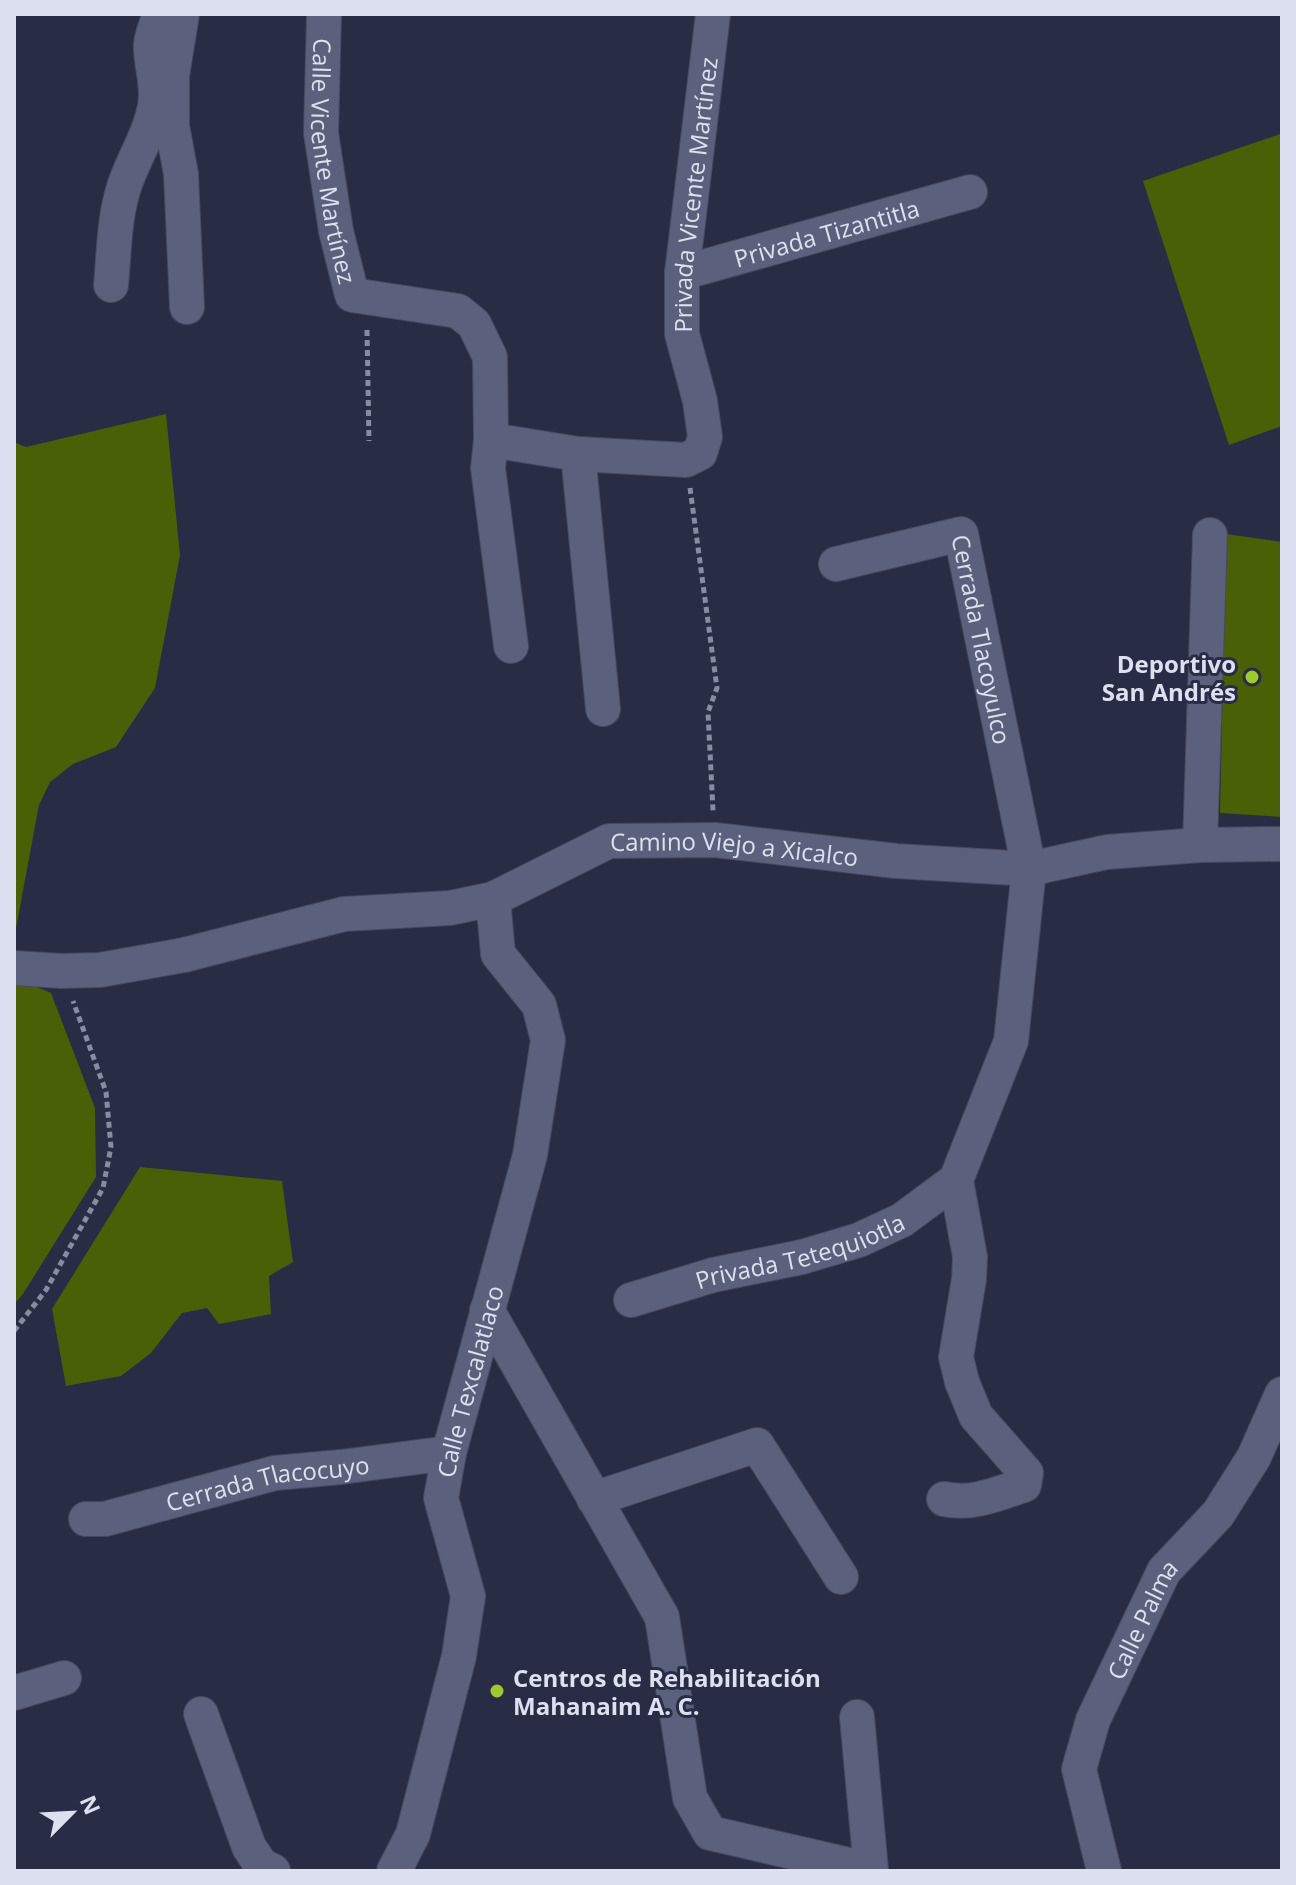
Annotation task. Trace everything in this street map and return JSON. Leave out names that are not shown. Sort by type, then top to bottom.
[{"type":"street","points":[[111,285],[122,191],[148,134],[156,104],[157,81],[151,43],[160,14]]},
{"type":"street","points":[[182,14],[172,76],[172,126],[181,174],[187,307]]},
{"type":"street","name":"Calle Vicente Martínez","points":[[324,14],[321,133],[336,231],[352,295],[458,311],[474,324],[490,357],[491,440],[488,468],[511,646]]},
{"type":"street","name":"Privada Vicente Martínez","points":[[686,460],[700,453],[705,437],[700,401],[682,334],[682,273],[713,14]]},
{"type":"street","name":"Privada Tizantitla","points":[[682,273],[970,192]]},
{"type":"street","points":[[491,440],[578,454],[686,460]]},
{"type":"street","points":[[578,454],[603,709]]},
{"type":"street","name":"Cerrada Tlacoyulco","points":[[836,564],[961,534],[1029,869]]},
{"type":"street","points":[[1200,845],[1210,535]]},
{"type":"street","name":"Camino Viejo a Xicalco","points":[[14,968],[100,970],[184,955],[344,914],[450,908],[493,899],[609,841],[715,840],[896,861],[1029,869],[1107,852],[1200,845],[1282,844]]},
{"type":"street","points":[[944,1499],[960,1502],[983,1499],[1024,1485],[1026,1473],[976,1416],[956,1357],[970,1257],[956,1180],[1011,1041],[1029,869]]},
{"type":"street","name":"Calle Texcalatlaco","points":[[394,1871],[413,1834],[459,1656],[468,1596],[441,1498],[449,1453],[530,1155],[548,1040],[539,1005],[498,954],[493,899]]},
{"type":"street","name":"Privada Tetequiotla","points":[[631,1300],[713,1275],[802,1257],[859,1240],[902,1220],[956,1180]]},
{"type":"street","points":[[487,1310],[662,1617],[690,1798],[710,1833],[871,1870],[857,1717]]},
{"type":"street","name":"Calle Palma","points":[[1104,1871],[1079,1769],[1093,1720],[1164,1571],[1218,1514],[1254,1457],[1282,1394]]},
{"type":"street","points":[[594,1499],[757,1445],[841,1577]]},
{"type":"street","name":"Cerrada Tlacocuyo","points":[[86,1519],[105,1519],[275,1473],[449,1453]]},
{"type":"street","points":[[14,1693],[64,1678]]},
{"type":"street","points":[[201,1714],[249,1847],[261,1865],[273,1871]]},
{"type":"path","points":[[366,297],[369,441]]},
{"type":"path","points":[[686,460],[717,688],[708,712],[715,840]]},
{"type":"path","points":[[14,1331],[46,1290],[103,1188],[111,1147],[106,1092],[62,971]]},
{"type":"green space","points":[[1280,134],[1282,426],[1229,445],[1143,181]]},
{"type":"green space","points":[[166,414],[180,555],[155,688],[116,747],[73,764],[50,782],[39,805],[14,939],[14,442],[26,447]]},
{"type":"green space","name":"Deportivo San Andrés","points":[[1226,534],[1282,542],[1282,817],[1220,813]]},
{"type":"green space","points":[[14,981],[25,982],[51,993],[95,1108],[96,1177],[14,1304]]},
{"type":"green space","points":[[140,1167],[282,1181],[293,1262],[269,1276],[271,1314],[219,1324],[207,1308],[182,1313],[151,1353],[121,1376],[66,1386],[52,1309]]},
{"type":"place","name":"Deportivo San Andrés","points":[[1252,677]]},
{"type":"place","name":"Centros de Rehabilitación Mahanaim A. C.","points":[[497,1691]]}]
